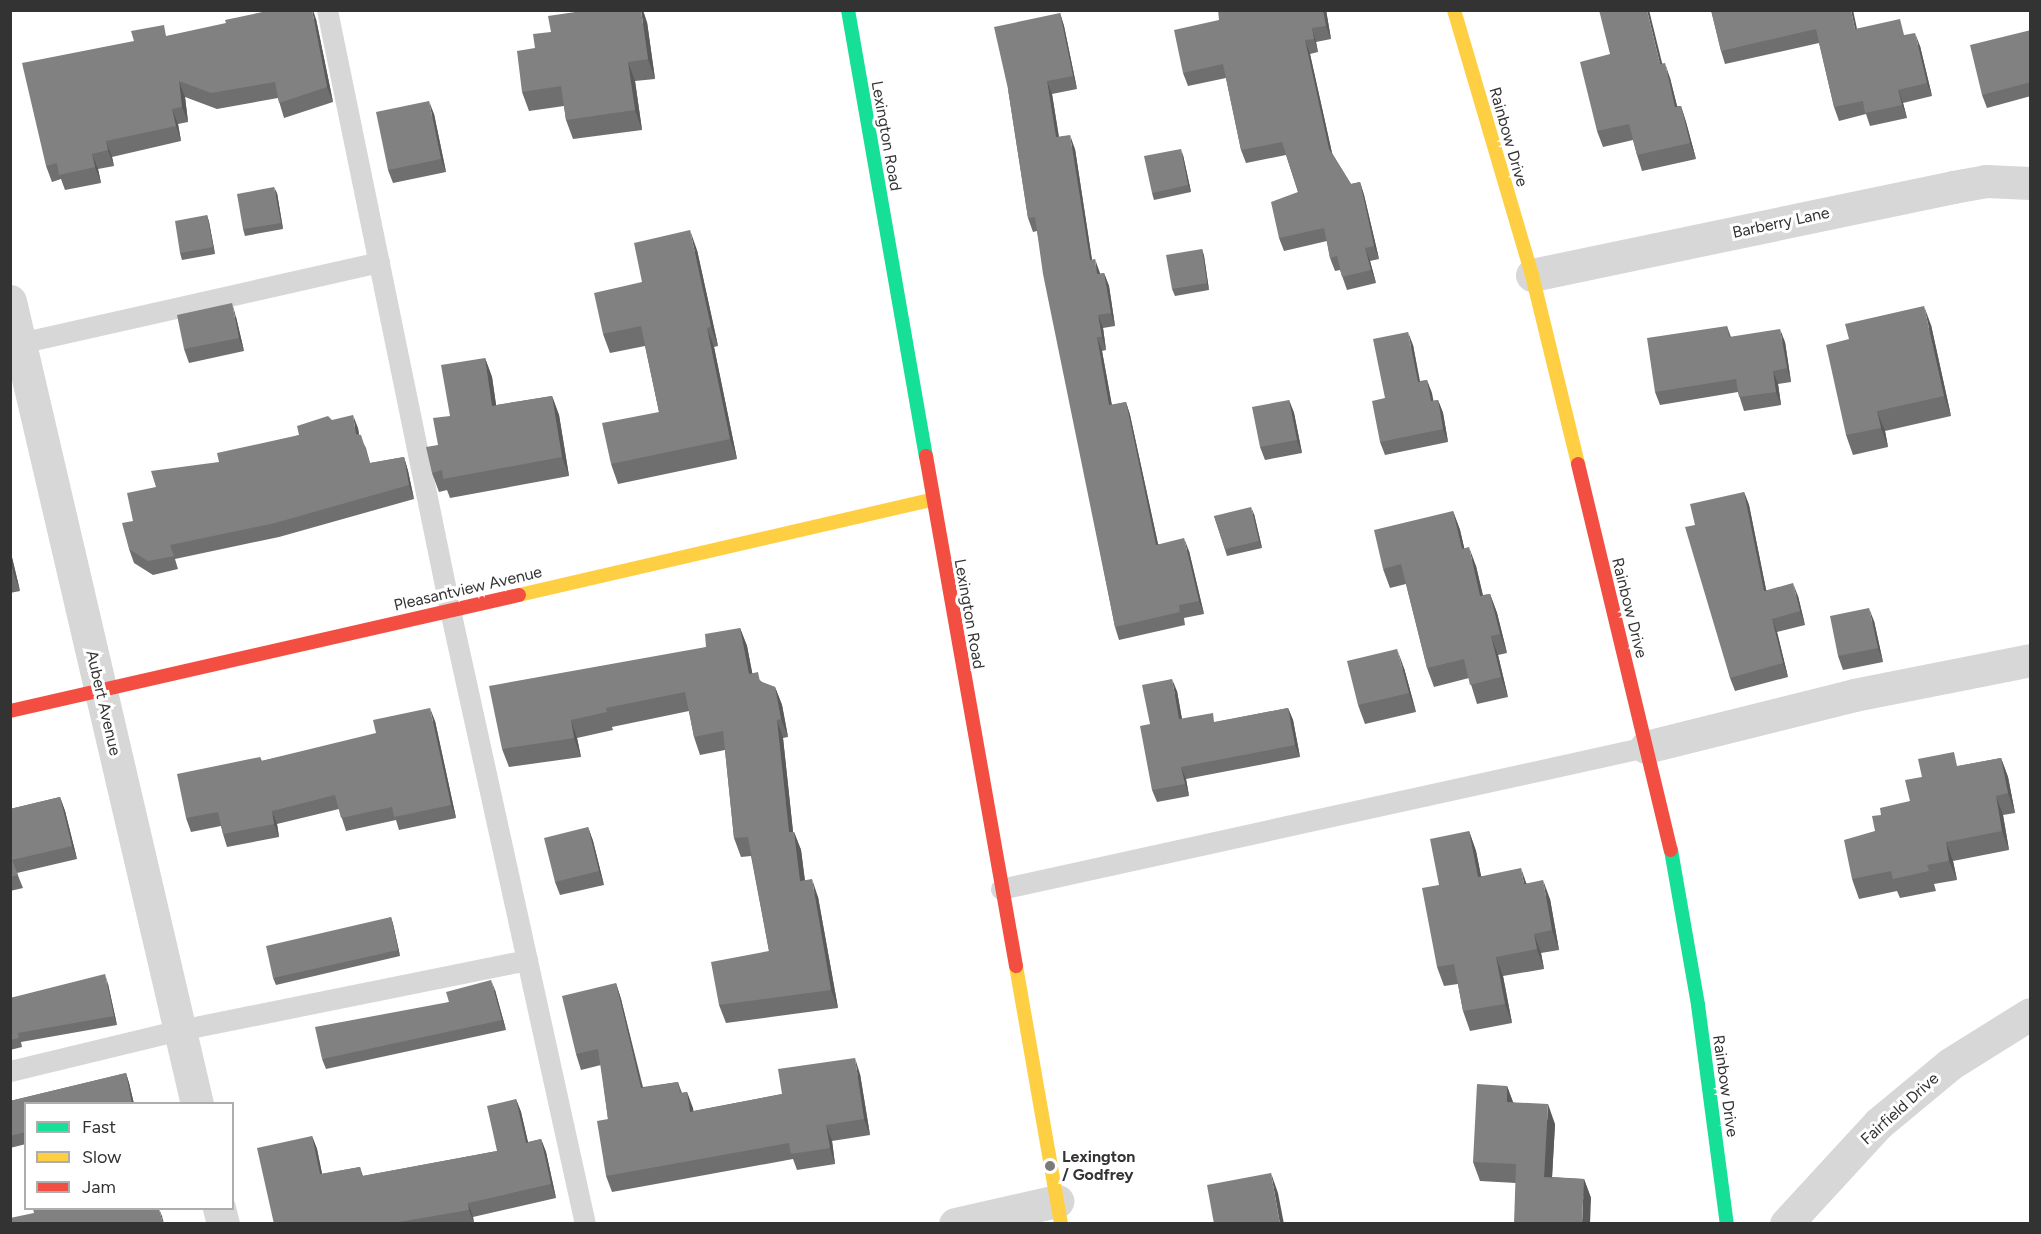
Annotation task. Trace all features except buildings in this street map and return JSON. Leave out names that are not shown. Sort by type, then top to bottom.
[{"type":"street","name":"Lexington Road","points":[[848,10],[932,500],[1059,1212]]},
{"type":"street","name":"Rainbow Drive","points":[[1454,10],[1532,275],[1669,840],[1698,1005],[1727,1224]]},
{"type":"street","name":"Barberry Lane","points":[[1532,275],[1953,187],[1986,181],[2031,183]]},
{"type":"street","name":"Aubert Avenue","points":[[15,328],[197,1102]]},
{"type":"street","name":"Pleasantview Avenue","points":[[10,711],[932,500]]},
{"type":"street","points":[[1646,747],[1854,695],[2031,660]]},
{"type":"street","name":"Fairfield Drive","points":[[1786,1224],[1879,1123],[1950,1064],[2031,1014]]},
{"type":"street","points":[[955,1224],[1059,1212]]},
{"type":"lane","points":[[327,10],[450,610],[585,1224]]},
{"type":"lane","points":[[15,328],[378,262]]},
{"type":"lane","points":[[1001,889],[1646,747]]},
{"type":"lane","points":[[10,1071],[180,1030],[527,960]]},
{"type":"traffic: fast","points":[[848,10],[926,456]]},
{"type":"traffic: fast","points":[[1671,850],[1698,1005],[1727,1224]]},
{"type":"traffic: slow","points":[[1454,10],[1532,275],[1578,464]]},
{"type":"traffic: slow","points":[[519,595],[932,500]]},
{"type":"traffic: slow","points":[[1016,966],[1061,1224]]},
{"type":"traffic: jam","points":[[926,456],[1016,966]]},
{"type":"traffic: jam","points":[[1578,464],[1671,850]]},
{"type":"traffic: jam","points":[[10,711],[519,595]]},
{"type":"place","name":"Lexington / Godfrey","points":[[1050,1166]]}]
